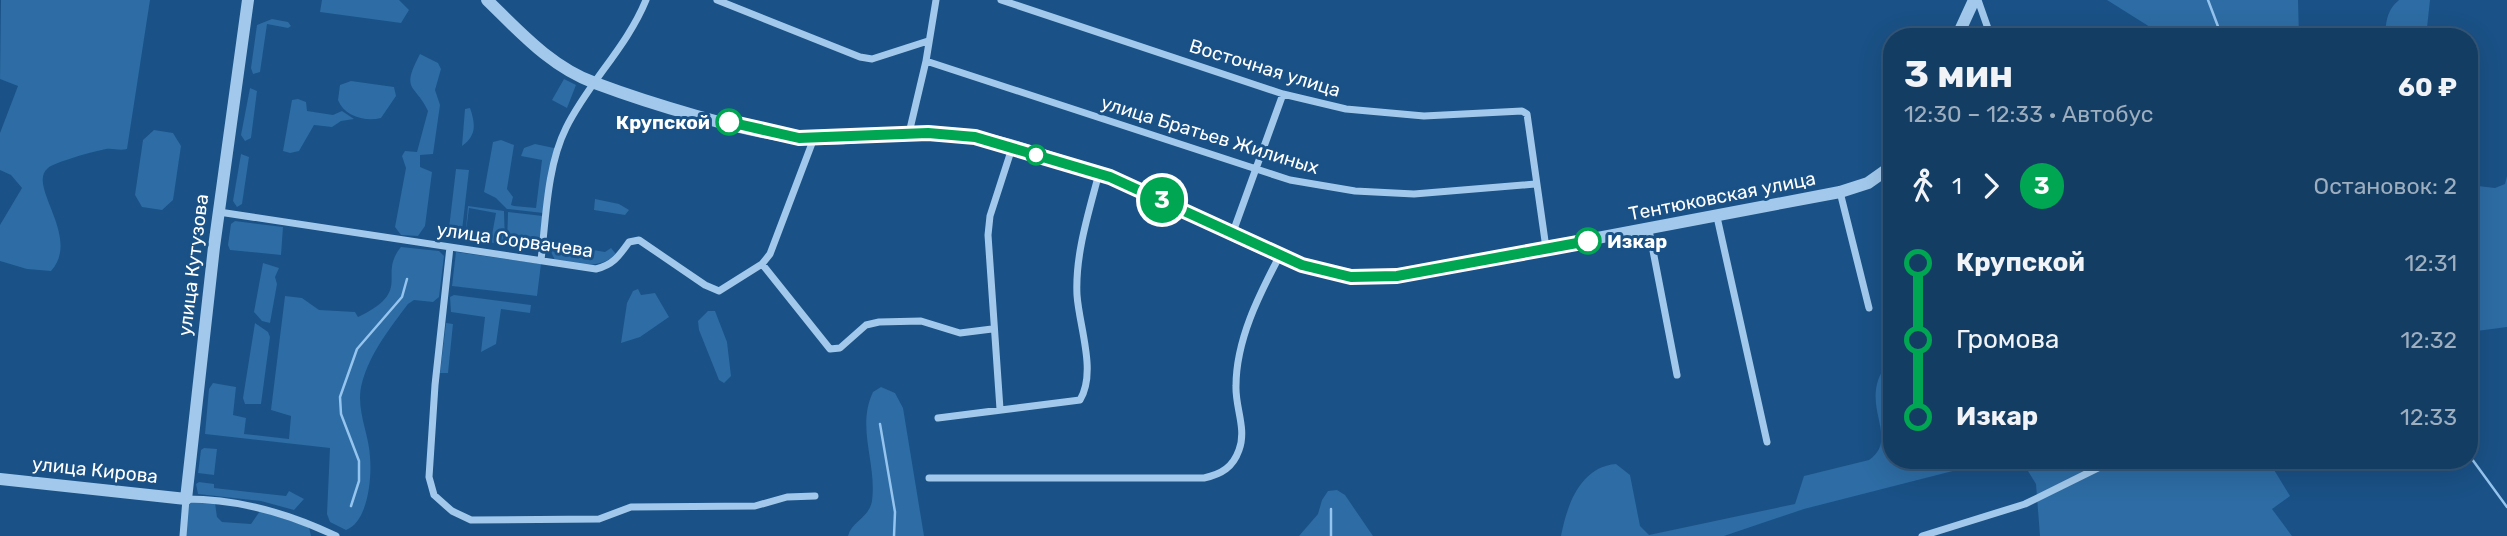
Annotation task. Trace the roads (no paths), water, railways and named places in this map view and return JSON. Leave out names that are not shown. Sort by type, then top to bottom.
[{"type":"street","name":"улица Кутузова","points":[[183,536],[219,212],[248,0]]},
{"type":"street","name":"Тентюковская улица","points":[[486,0],[555,62],[595,83],[736,124],[814,138],[909,133],[958,134],[1099,173],[1280,255],[1331,273],[1367,278],[1397,276],[1840,192],[1868,183],[1883,172]]},
{"type":"street","points":[[541,260],[556,158],[565,130],[627,38],[646,0]]},
{"type":"street","points":[[717,0],[860,58],[872,60],[928,41]]},
{"type":"street","points":[[909,133],[926,61],[936,0]]},
{"type":"street","name":"Восточная улица","points":[[1001,0],[1283,94],[1346,109],[1424,116],[1518,109],[1527,114],[1535,184]]},
{"type":"street","points":[[1962,28],[1976,0]]},
{"type":"street","points":[[1976,0],[1987,28]]},
{"type":"street","name":"улица Братьев Жилиных","points":[[926,61],[1290,180],[1355,191],[1452,193],[1535,184]]},
{"type":"street","points":[[1233,232],[1283,94]]},
{"type":"street","name":"улица Сорвачева","points":[[219,212],[596,269],[608,266],[618,259],[629,242],[639,240],[705,285],[719,291],[762,264],[780,233],[814,138]]},
{"type":"street","points":[[1000,409],[992,329],[988,235],[990,216],[1013,148]]},
{"type":"street","points":[[938,418],[1000,409],[1068,404],[1080,400],[1086,391],[1087,374],[1077,291],[1085,231],[1099,173]]},
{"type":"street","points":[[1535,184],[1546,248]]},
{"type":"street","points":[[1840,192],[1869,308]]},
{"type":"street","points":[[1717,217],[1766,442]]},
{"type":"street","points":[[1649,230],[1678,375]]},
{"type":"street","points":[[450,247],[435,385],[429,477],[434,495],[452,511],[471,520],[599,519],[631,507],[755,506],[777,499],[816,496]]},
{"type":"street","points":[[929,478],[1204,478],[1220,475],[1240,449],[1242,435],[1235,388],[1237,370],[1253,307],[1280,255]]},
{"type":"street","points":[[762,264],[830,349],[840,348],[866,325],[879,322],[921,321],[960,333],[992,329]]},
{"type":"street","points":[[1922,536],[2025,504],[2096,469]]},
{"type":"street","name":"улица Кирова","points":[[0,479],[186,499]]},
{"type":"street","points":[[186,499],[235,503],[279,511],[336,536]]},
{"type":"waterway","points":[[2208,0],[2219,28]]},
{"type":"waterway","points":[[351,506],[359,481],[359,461],[341,414],[340,397],[357,349],[402,297],[407,279]]},
{"type":"waterway","points":[[880,424],[895,512],[894,536]]},
{"type":"waterway","points":[[2478,467],[2507,507]]},
{"type":"waterway","points":[[1331,509],[1331,536]]},
{"type":"place","name":"Крупской","points":[[729,122]]},
{"type":"place","name":"Изкар","points":[[1588,241]]}]
